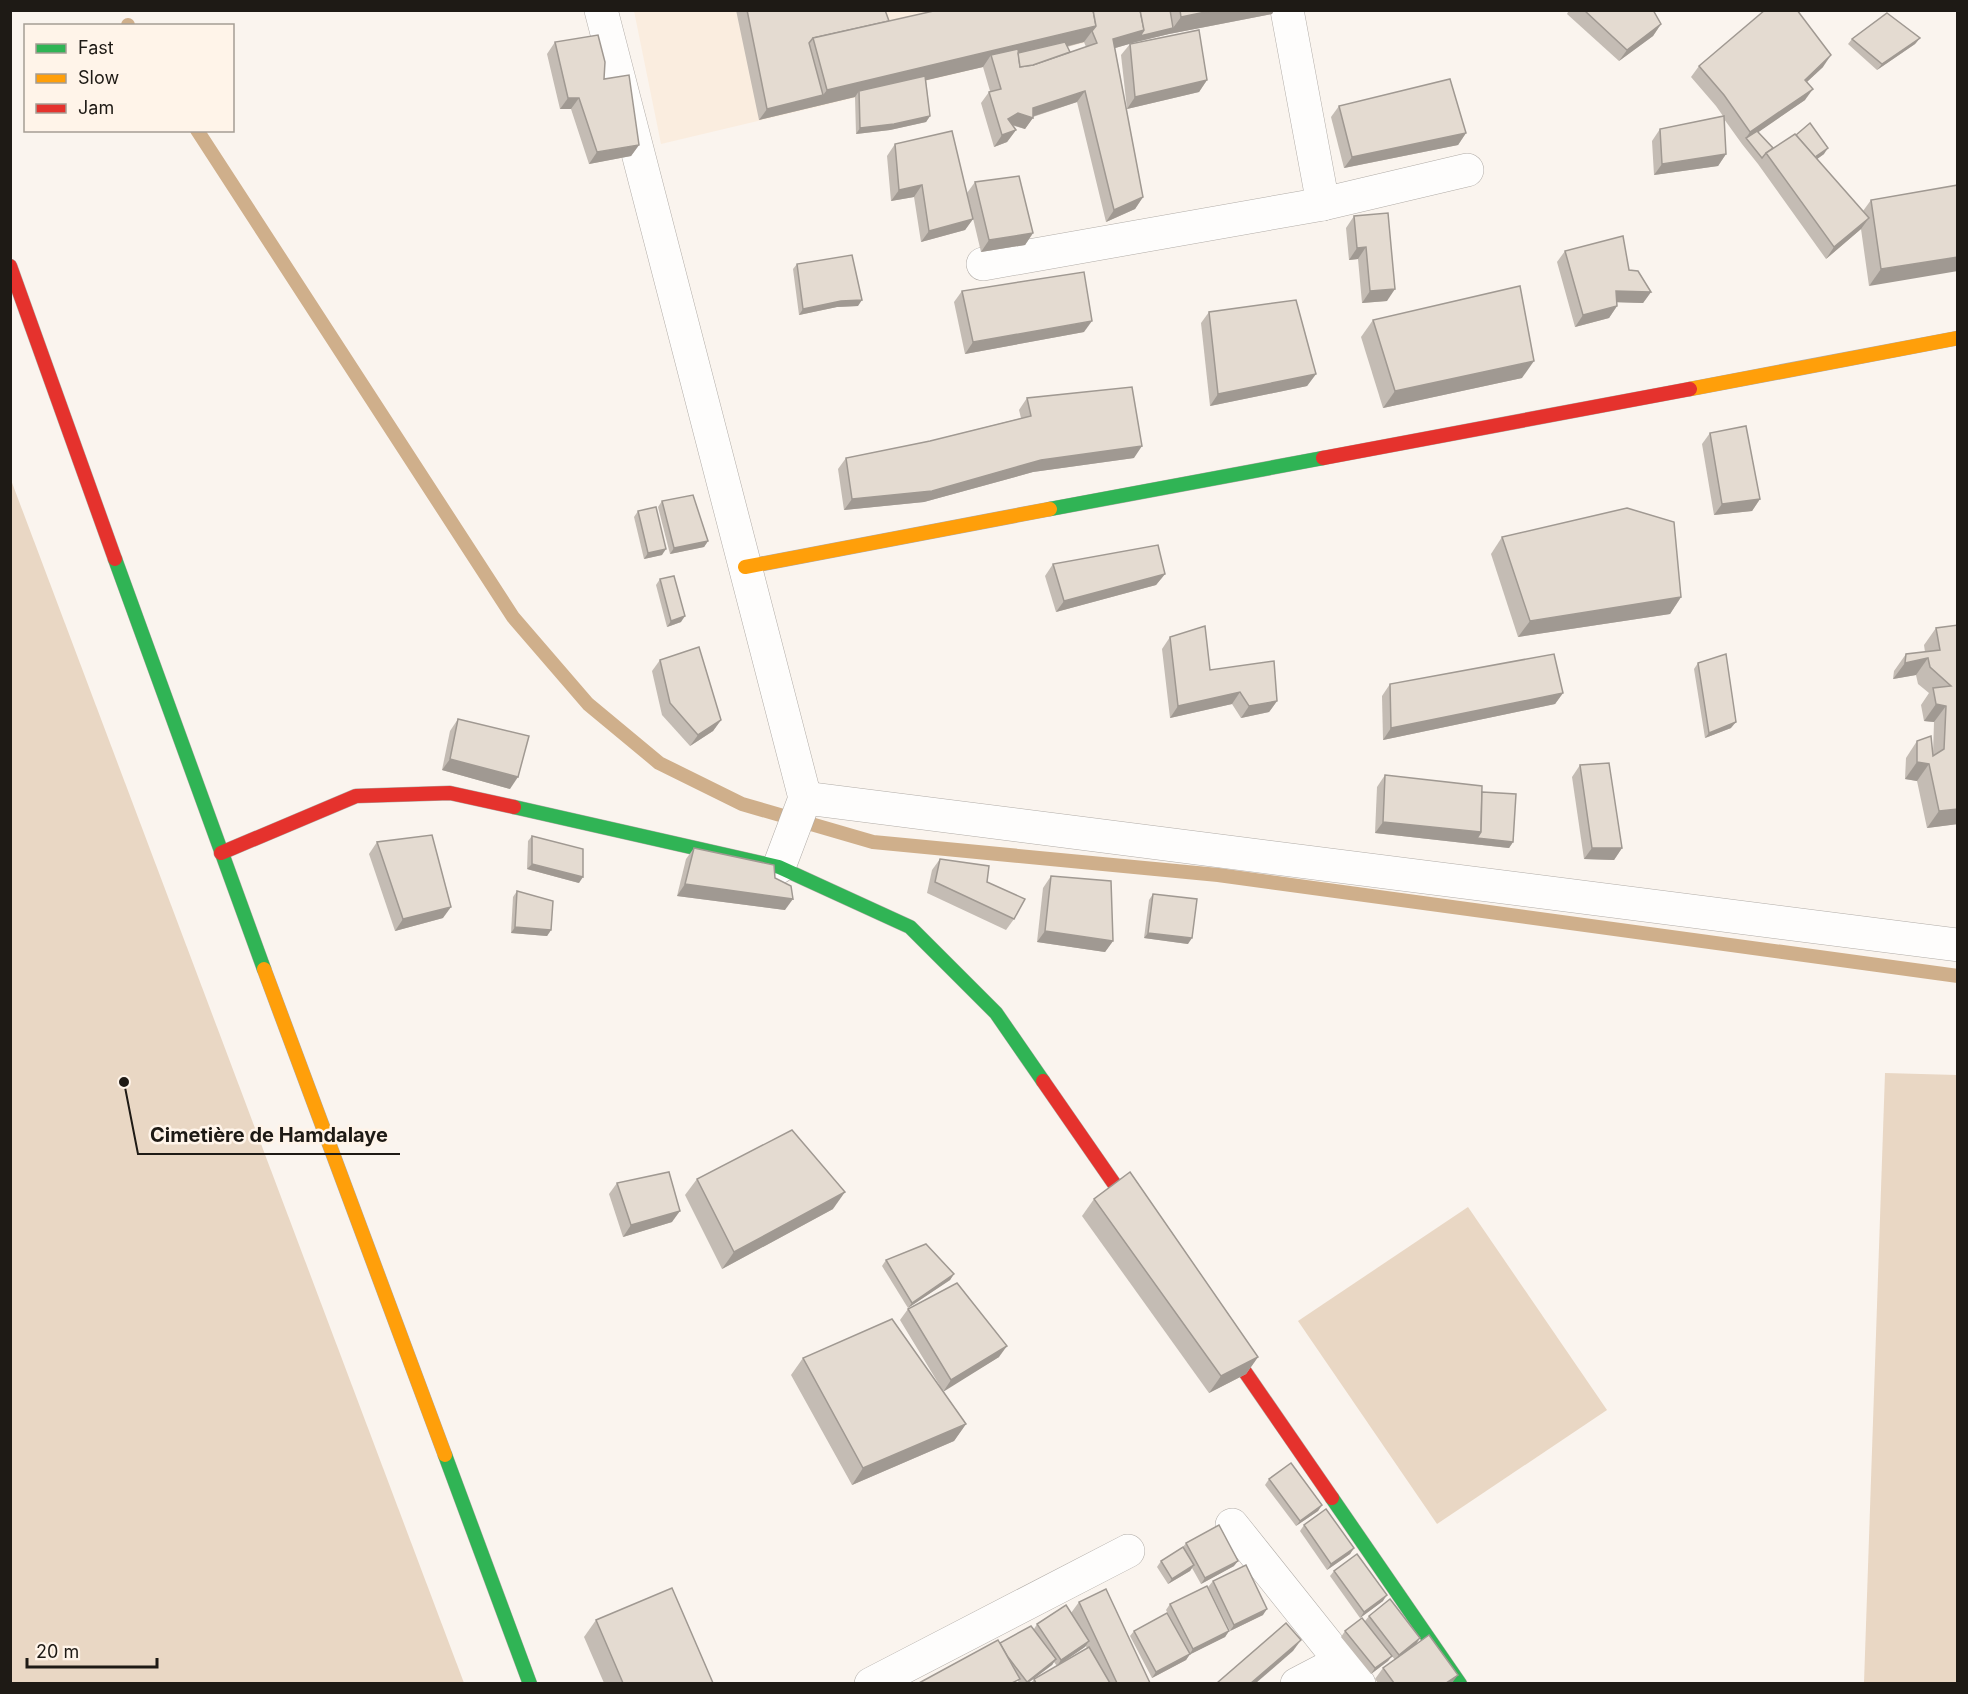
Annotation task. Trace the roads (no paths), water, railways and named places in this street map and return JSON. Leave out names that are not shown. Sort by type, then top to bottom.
[{"type":"street","points":[[601,10],[805,798],[779,867]]},
{"type":"street","points":[[1287,10],[1323,204]]},
{"type":"street","points":[[983,264],[1323,204],[1467,170]]},
{"type":"street","points":[[10,266],[221,853],[530,1683]]},
{"type":"street","points":[[745,567],[1958,338]]},
{"type":"street","points":[[221,853],[356,796],[450,793],[779,867],[910,927],[996,1013],[1145,1228]]},
{"type":"street","points":[[805,798],[1958,945]]},
{"type":"street","points":[[1212,1325],[1460,1683]]},
{"type":"street","points":[[1232,1525],[1350,1672],[1297,1683]]},
{"type":"street","points":[[871,1683],[1128,1551]]},
{"type":"waterway","points":[[198,132],[513,617],[588,704],[659,763],[742,804],[873,842],[1218,875],[1958,976]]},
{"type":"place","name":"Cimetière de Hamdalaye","points":[[124,1082]]}]
